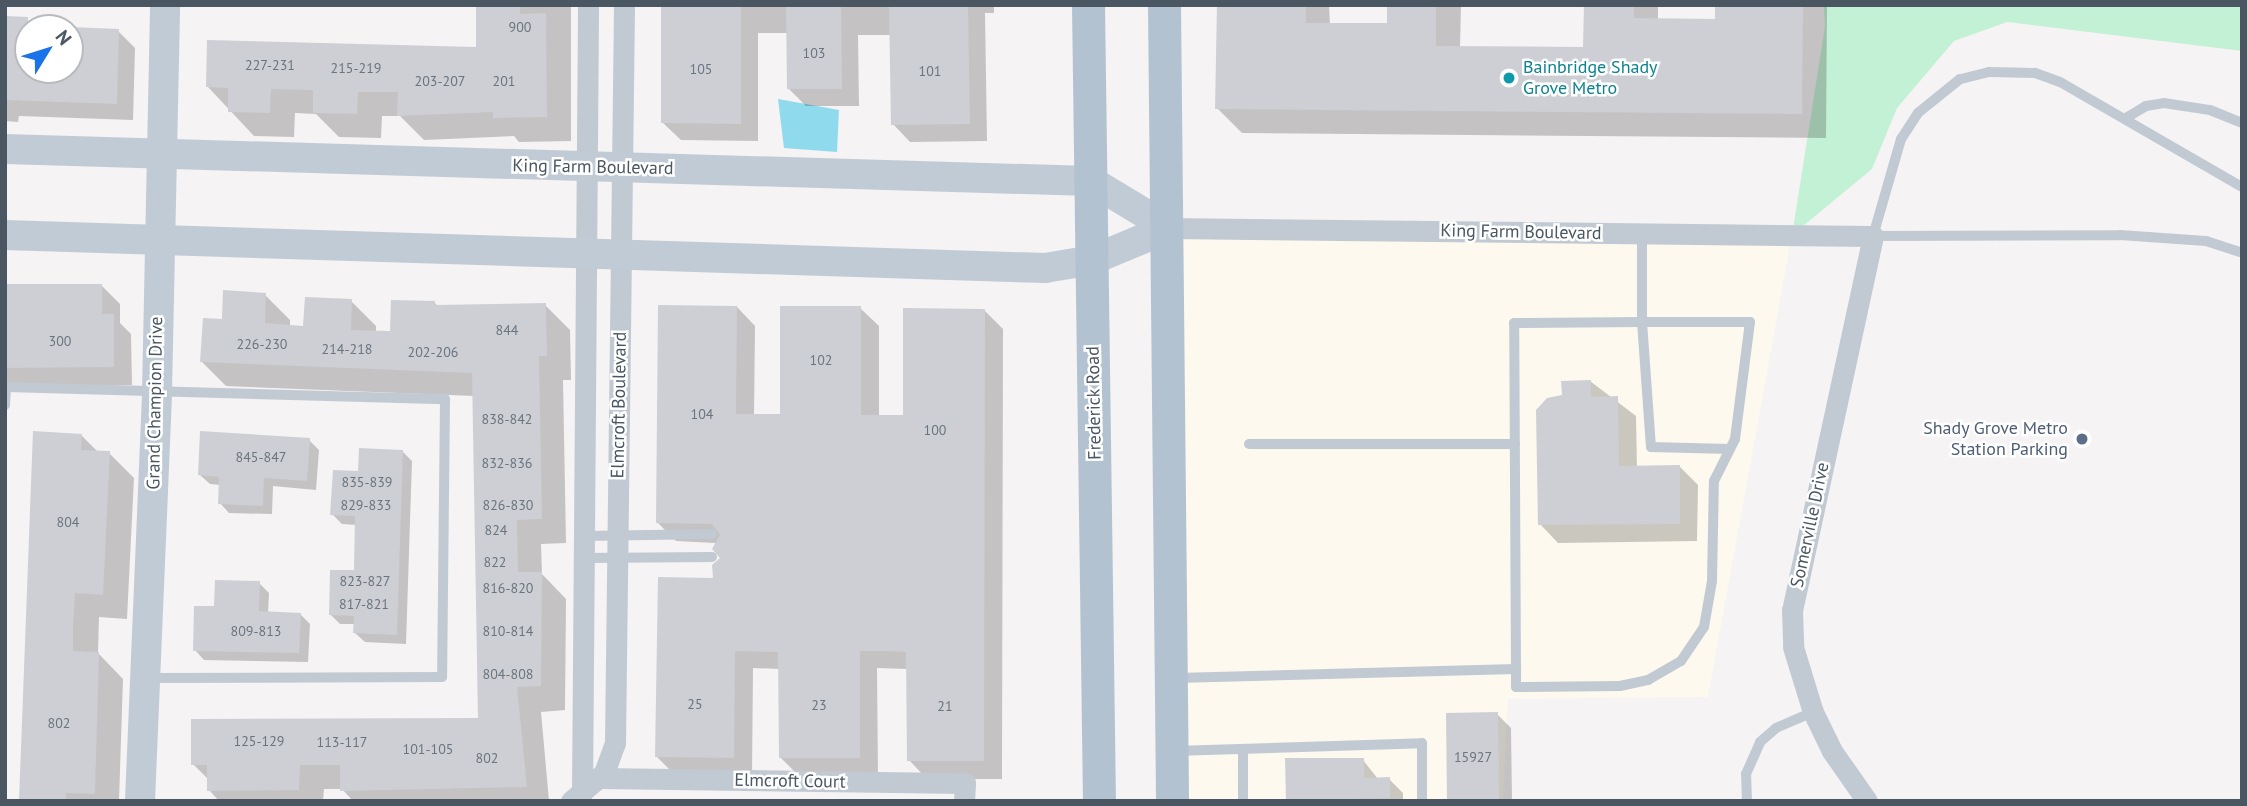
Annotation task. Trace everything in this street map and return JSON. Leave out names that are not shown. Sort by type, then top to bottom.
[{"type":"main road","name":"Frederick Road","points":[[1088,5],[1099,801]]},
{"type":"main road","points":[[1164,5],[1169,228],[1169,678],[1172,801]]},
{"type":"street","name":"Grand Champion Drive","points":[[140,801],[157,392],[158,240],[165,5]]},
{"type":"street","name":"Elmcroft Boulevard","points":[[576,797],[585,558],[588,5]]},
{"type":"street","name":"Elmcroft Boulevard","points":[[576,797],[612,763],[615,743],[624,5]]},
{"type":"street","name":"King Farm Boulevard","points":[[5,149],[1091,181],[1169,228]]},
{"type":"street","name":"King Farm Boulevard","points":[[5,235],[1045,268],[1093,260],[1169,228],[1872,236]]},
{"type":"street","name":"Somerville Drive","points":[[1867,801],[1832,751],[1813,712],[1793,647],[1792,610],[1872,236]]},
{"type":"street","name":"Elmcroft Court","points":[[598,778],[965,792]]},
{"type":"lane","points":[[2242,187],[2126,118],[2035,73],[1989,72],[1961,79],[1918,113],[1901,139],[1872,236],[2120,234],[2206,241],[2242,253]]},
{"type":"lane","points":[[2126,118],[2146,106],[2164,103],[2210,110],[2242,123]]},
{"type":"lane","points":[[1642,233],[1642,322],[1651,447],[1730,449]]},
{"type":"lane","points":[[1750,322],[1730,449],[1714,481],[1712,581],[1704,627],[1694,647],[1665,672],[1620,686],[1516,687],[1515,444],[1514,323],[1750,322]]},
{"type":"lane","points":[[5,405],[6,387],[445,399],[442,677],[146,678]]},
{"type":"lane","points":[[1248,444],[1515,444]]},
{"type":"lane","points":[[585,536],[712,534]]},
{"type":"lane","points":[[585,558],[712,557]]},
{"type":"lane","points":[[1169,678],[1516,669]]},
{"type":"lane","points":[[1747,801],[1746,774],[1760,742],[1776,728],[1813,712]]},
{"type":"lane","points":[[1171,751],[1422,743],[1422,801]]},
{"type":"lane","points":[[1243,749],[1243,801]]},
{"type":"shaded area","points":[[1169,228],[1792,235],[1708,697],[1508,699],[1503,801],[1172,801]]},
{"type":"green space","points":[[1824,5],[2242,5],[2242,51],[2007,22],[1954,41],[1897,108],[1872,169],[1792,235],[1825,27]]},
{"type":"water","points":[[778,99],[839,110],[837,152],[784,148]]},
{"type":"building","points":[[476,5],[520,5],[520,14],[546,13],[547,117],[493,118],[493,112],[397,116],[398,92],[358,92],[357,114],[313,113],[313,90],[271,89],[270,113],[228,112],[228,88],[206,87],[207,40],[476,47]]},
{"type":"building","points":[[661,5],[741,5],[741,124],[661,123]]},
{"type":"building","points":[[786,5],[841,5],[842,89],[787,89]]},
{"type":"building","points":[[889,5],[968,5],[970,124],[891,125]]},
{"type":"building","name":"Bainbridge Shady Grove Metro","points":[[1217,5],[1306,5],[1306,23],[1387,23],[1387,5],[1436,5],[1436,46],[1583,47],[1584,5],[1634,5],[1634,18],[1715,19],[1715,5],[1803,5],[1802,114],[1215,109]]},
{"type":"building","points":[[5,16],[14,16],[14,84],[84,84],[84,28],[119,29],[117,104],[5,100]]},
{"type":"building","points":[[5,284],[102,284],[102,314],[114,314],[114,367],[5,368]]},
{"type":"building","points":[[223,290],[266,293],[265,323],[303,326],[305,297],[352,299],[351,330],[390,331],[391,300],[435,301],[435,305],[546,303],[547,356],[539,356],[542,519],[517,520],[518,572],[542,572],[541,686],[517,687],[527,787],[340,791],[340,765],[300,765],[299,790],[207,791],[207,765],[191,765],[191,719],[478,718],[472,373],[200,362],[203,318],[222,319]]},
{"type":"building","points":[[658,305],[737,306],[736,414],[780,414],[780,306],[861,306],[861,415],[903,415],[903,308],[985,309],[984,761],[907,761],[906,652],[886,651],[860,651],[860,758],[779,758],[778,652],[735,651],[734,758],[655,757],[658,577],[713,578],[712,565],[720,558],[712,549],[720,535],[712,524],[656,523]]},
{"type":"building","points":[[1591,380],[1591,397],[1618,396],[1619,466],[1680,465],[1680,524],[1538,525],[1536,410],[1547,398],[1562,395],[1561,381]]},
{"type":"building","points":[[33,431],[82,434],[81,450],[110,451],[103,595],[75,593],[73,627],[73,651],[99,652],[95,794],[66,793],[66,801],[19,801]]},
{"type":"building","points":[[200,431],[310,438],[307,481],[264,478],[263,506],[218,504],[219,477],[198,475]]},
{"type":"building","points":[[359,448],[403,450],[397,635],[353,633],[354,616],[329,615],[330,570],[354,570],[355,516],[330,515],[333,470],[358,471]]},
{"type":"building","points":[[215,580],[260,581],[259,611],[301,613],[299,653],[193,651],[194,606],[214,606]]},
{"type":"building","points":[[1498,712],[1499,801],[1447,801],[1446,713]]},
{"type":"building","points":[[1285,758],[1364,758],[1364,778],[1390,777],[1390,798],[1286,801]]},
{"type":"place","name":"Bainbridge Shady Grove Metro","points":[[1509,78]]},
{"type":"place","name":"Shady Grove Metro Station Parking","points":[[2082,439]]}]
